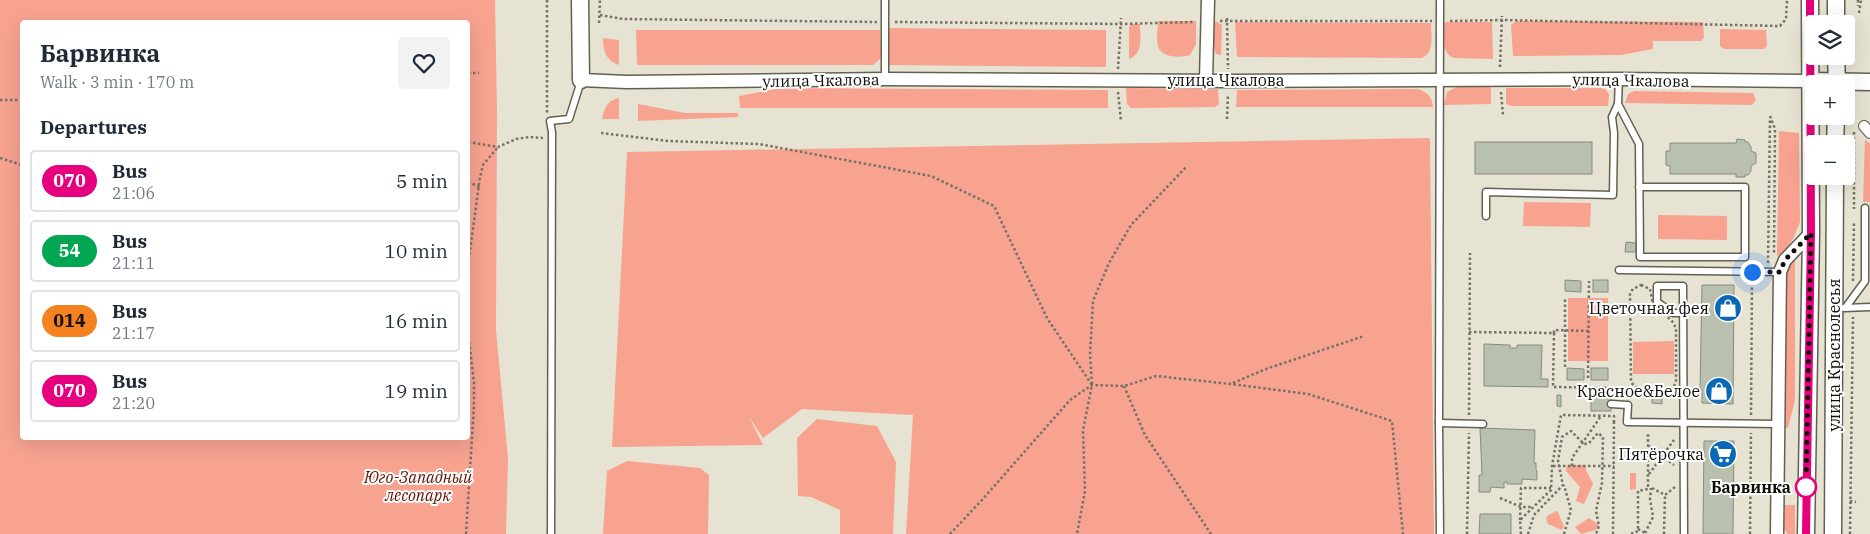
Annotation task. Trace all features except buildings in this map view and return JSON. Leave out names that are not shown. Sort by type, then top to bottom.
[{"type":"street","points":[[580,0],[581,80]]},
{"type":"street","points":[[1206,80],[1208,0]]},
{"type":"street","name":"улица Краснолесья","points":[[1810,0],[1810,75]]},
{"type":"street","points":[[1836,0],[1836,15]]},
{"type":"street","name":"улица Чкалова","points":[[581,80],[627,82],[884,79],[1619,79],[1751,82],[1805,81]]},
{"type":"street","name":"улица Чкалова","points":[[1855,82],[1870,82]]},
{"type":"street","name":"улица Краснолесья","points":[[1806,534],[1811,233],[1810,125]]},
{"type":"street","name":"улица Краснолесья","points":[[1834,534],[1844,309],[1836,185]]},
{"type":"street","points":[[1777,534],[1780,272],[1785,260],[1811,233]]},
{"type":"lane","points":[[884,79],[885,0]]},
{"type":"lane","points":[[1440,0],[1440,534]]},
{"type":"lane","points":[[1486,216],[1486,192],[1613,195],[1614,133],[1612,118],[1618,104],[1619,79]]},
{"type":"lane","points":[[551,534],[552,132],[550,122],[569,119],[581,80]]},
{"type":"lane","points":[[1618,104],[1639,144],[1639,187],[1640,257],[1745,257],[1745,187],[1639,187]]},
{"type":"lane","points":[[1844,309],[1865,281],[1865,208]]},
{"type":"lane","points":[[1618,270],[1780,272]]},
{"type":"lane","points":[[1683,314],[1673,314],[1657,302],[1657,286],[1683,286],[1684,534]]},
{"type":"lane","points":[[1844,309],[1870,307]]},
{"type":"lane","points":[[1611,404],[1628,404],[1627,422],[1683,426],[1777,424]]},
{"type":"lane","points":[[1439,423],[1483,424]]},
{"type":"path","points":[[547,0],[547,121]]},
{"type":"path","points":[[599,23],[600,0]]},
{"type":"path","points":[[1786,20],[1787,0]]},
{"type":"path","points":[[1859,12],[1860,0]]},
{"type":"path","points":[[470,73],[479,74]]},
{"type":"path","points":[[0,100],[20,100]]},
{"type":"path","points":[[1770,116],[1775,129]]},
{"type":"path","points":[[1853,298],[1862,129]]},
{"type":"path","points":[[601,133],[668,141],[759,144],[912,172],[931,176],[994,206],[1047,318],[1092,385]]},
{"type":"path","points":[[470,252],[483,165],[498,147],[516,139],[529,137],[545,138]]},
{"type":"path","points":[[470,142],[498,147]]},
{"type":"path","points":[[0,158],[20,164]]},
{"type":"path","points":[[1077,534],[1085,491],[1083,430],[1092,385],[1090,355],[1093,301],[1106,271],[1131,225],[1187,166]]},
{"type":"path","points":[[470,183],[480,187]]},
{"type":"path","points":[[1467,534],[1470,252]]},
{"type":"path","points":[[1750,534],[1752,272]]},
{"type":"path","points":[[1588,378],[1590,281]]},
{"type":"path","points":[[1636,286],[1646,286],[1650,289],[1654,304],[1674,324],[1676,333],[1676,382],[1669,389],[1639,389],[1632,384],[1630,293],[1636,286]]},
{"type":"path","points":[[1565,298],[1565,367]]},
{"type":"path","points":[[1844,309],[1850,534]]},
{"type":"path","points":[[1589,331],[1554,330],[1553,387],[1628,388],[1628,404]]},
{"type":"path","points":[[1469,332],[1554,333]]},
{"type":"path","points":[[1231,384],[1266,369],[1364,336]]},
{"type":"path","points":[[466,534],[474,405],[474,382],[470,349]]},
{"type":"path","points":[[950,534],[1070,400],[1092,385],[1124,386],[1156,376],[1308,394],[1392,421],[1403,534]]},
{"type":"path","points":[[1124,386],[1145,435],[1212,534]]},
{"type":"path","points":[[1520,520],[1551,488],[1552,466],[1561,415],[1614,416],[1613,534]]},
{"type":"path","points":[[1572,466],[1572,458],[1601,416]]},
{"type":"path","points":[[1614,422],[1627,422]]},
{"type":"path","points":[[1638,528],[1646,533],[1653,517],[1648,475],[1648,422]]},
{"type":"path","points":[[1648,475],[1683,426]]},
{"type":"path","points":[[1564,534],[1571,510],[1558,459],[1563,435],[1572,431],[1583,443],[1589,443],[1598,433],[1603,437],[1602,483],[1596,511],[1599,526],[1596,534]]},
{"type":"path","points":[[1648,446],[1683,472]]},
{"type":"path","points":[[1552,466],[1614,466]]},
{"type":"path","points":[[1664,495],[1683,481]]},
{"type":"path","points":[[1528,534],[1534,515],[1564,486],[1564,483]]},
{"type":"path","points":[[1650,487],[1664,495]]},
{"type":"path","points":[[1630,534],[1638,531],[1638,491],[1650,487]]},
{"type":"path","points":[[1520,534],[1521,488],[1551,488]]},
{"type":"path","points":[[1664,495],[1664,534]]},
{"type":"path","points":[[1500,498],[1520,507],[1534,507]]},
{"type":"path","points":[[1850,501],[1856,502]]},
{"type":"green space","name":"Юго-Западный лесопарк","points":[[0,0],[495,0],[497,112],[496,330],[508,458],[506,534],[0,534]]},
{"type":"green space","points":[[1158,21],[1196,21],[1196,44],[1190,55],[1181,57],[1171,56],[1160,50],[1157,40]]},
{"type":"green space","points":[[1215,21],[1222,25],[1221,55],[1216,54],[1213,45],[1212,22]]},
{"type":"green space","points":[[1516,21],[1703,22],[1704,38],[1701,41],[1653,41],[1653,49],[1621,55],[1513,56],[1511,25]]},
{"type":"green space","points":[[1235,22],[1431,23],[1431,48],[1422,58],[1237,57]]},
{"type":"green space","points":[[1445,22],[1492,22],[1493,59],[1454,58],[1450,55],[1444,43]]},
{"type":"green space","points":[[1132,24],[1140,24],[1140,44],[1137,53],[1129,59],[1129,27]]},
{"type":"green space","points":[[887,28],[1106,30],[1106,67],[887,65]]},
{"type":"green space","points":[[1720,29],[1766,30],[1767,46],[1764,49],[1724,49],[1720,46]]},
{"type":"green space","points":[[636,30],[880,30],[881,56],[873,65],[637,65]]},
{"type":"green space","points":[[603,38],[619,40],[619,65],[611,61],[606,55]]},
{"type":"green space","points":[[1458,86],[1491,87],[1491,104],[1444,105],[1447,92]]},
{"type":"green space","points":[[781,88],[1108,90],[1108,108],[740,108],[739,96]]},
{"type":"green space","points":[[1126,88],[1218,89],[1219,104],[1215,107],[1131,108],[1127,104]]},
{"type":"green space","points":[[1506,88],[1600,88],[1605,89],[1609,94],[1608,106],[1511,106],[1506,104]]},
{"type":"green space","points":[[1418,89],[1429,95],[1433,107],[1236,107],[1237,90]]},
{"type":"green space","points":[[1634,91],[1753,93],[1756,100],[1752,105],[1625,103],[1628,94]]},
{"type":"green space","points":[[619,98],[619,119],[602,119],[607,105]]},
{"type":"green space","points":[[638,104],[685,113],[738,113],[738,117],[638,121]]},
{"type":"green space","points":[[1779,131],[1799,133],[1800,222],[1793,239],[1784,252],[1777,256]]},
{"type":"green space","points":[[1430,138],[1434,534],[906,534],[913,415],[802,409],[763,438],[749,417],[763,445],[612,447],[627,152]]},
{"type":"green space","points":[[1865,139],[1870,144],[1870,202],[1863,202]]},
{"type":"green space","points":[[1524,202],[1591,203],[1590,227],[1523,226]]},
{"type":"green space","points":[[1658,215],[1727,216],[1727,240],[1658,239]]},
{"type":"green space","points":[[1795,256],[1795,400],[1788,428],[1783,428],[1783,276],[1787,264]]},
{"type":"green space","points":[[1568,298],[1608,298],[1608,361],[1568,361]]},
{"type":"green space","points":[[1674,341],[1674,374],[1633,374],[1633,342]]},
{"type":"green space","points":[[817,419],[877,426],[896,462],[893,534],[840,534],[840,510],[811,497],[798,496],[797,438]]},
{"type":"green space","points":[[627,461],[700,468],[709,475],[708,534],[603,534],[607,471]]},
{"type":"green space","points":[[1567,465],[1586,465],[1586,470],[1593,484],[1584,504],[1576,501],[1580,487],[1566,471]]},
{"type":"green space","points":[[1630,473],[1636,473],[1636,489],[1630,490]]},
{"type":"green space","points":[[1782,505],[1795,505],[1795,534],[1788,534],[1782,527]]},
{"type":"green space","points":[[1556,511],[1564,527],[1562,530],[1548,524],[1546,519],[1547,516]]},
{"type":"green space","points":[[1589,518],[1599,525],[1596,530],[1581,534],[1575,527]]},
{"type":"bus line","name":"070","points":[[1806,534],[1811,233],[1810,0]]},
{"type":"place","name":"Цветочная фея","points":[[1728,308]]},
{"type":"place","name":"Красное&Белое","points":[[1719,391]]},
{"type":"place","name":"Пятёрочка","points":[[1723,454]]},
{"type":"place","name":"Барвинка","points":[[1806,487]]},
{"type":"route","points":[[1752,272],[1780,272],[1785,260],[1811,233],[1806,487]]}]
